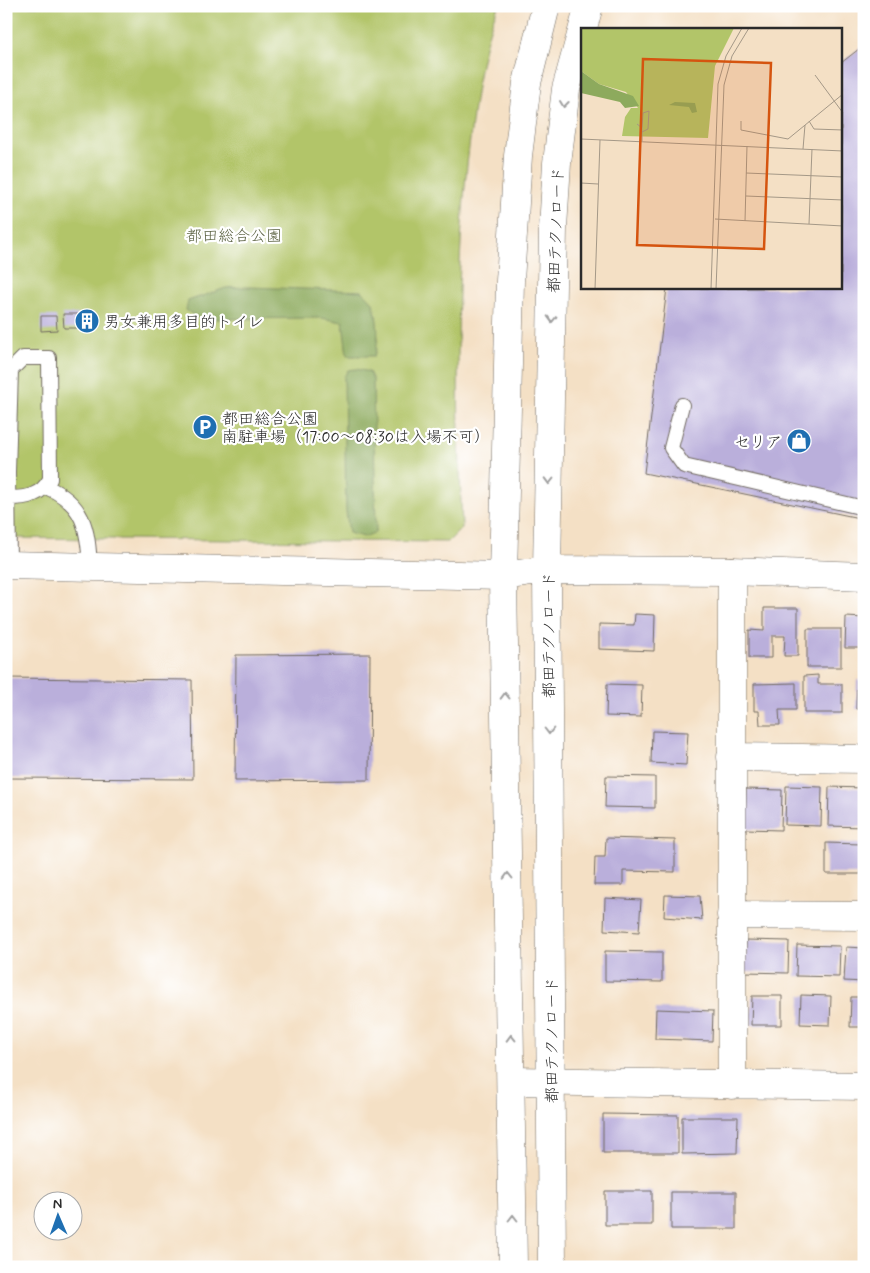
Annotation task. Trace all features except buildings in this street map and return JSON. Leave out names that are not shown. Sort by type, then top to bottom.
[{"type":"street","points":[[513,1267],[512,1081],[503,576],[510,281],[518,156],[528,83],[546,6]]},
{"type":"street","name":"都田テクノロード","points":[[582,28],[588,6]]},
{"type":"street","name":"都田テクノロード","points":[[552,1267],[548,570],[553,228],[557,163],[566,89],[581,32]]},
{"type":"street","points":[[8,565],[503,576],[548,570],[732,571],[864,576]]},
{"type":"street","points":[[732,571],[732,1085]]},
{"type":"street","points":[[731,757],[864,759]]},
{"type":"street","points":[[731,914],[864,916]]},
{"type":"street","points":[[512,1081],[864,1086]]},
{"type":"lane","points":[[8,565],[9,498],[7,471],[11,370],[24,358],[49,358],[50,479],[46,487],[28,498],[9,498]]},
{"type":"lane","points":[[682,405],[671,448],[684,466],[864,508]]},
{"type":"lane","points":[[46,487],[62,494],[81,514],[89,539],[90,567]]},
{"type":"green space","name":"都田総合公園","points":[[6,6],[498,6],[492,21],[480,68],[466,180],[459,280],[458,330],[462,528],[448,542],[6,538]]},
{"type":"green space","points":[[226,288],[362,291],[373,303],[376,315],[378,337],[374,356],[347,356],[343,322],[322,318],[205,319],[196,317],[186,310],[188,301]]},
{"type":"green space","points":[[356,369],[369,372],[373,380],[376,532],[364,537],[349,533],[346,511],[344,377],[348,370]]},
{"type":"place","name":"男女兼用多目的トイレ","points":[[87,321]]},
{"type":"place","name":"都田総合公園 南駐車場（17:00～08:30は入場不可）","points":[[205,427]]},
{"type":"place","name":"セリア","points":[[799,441]]}]
